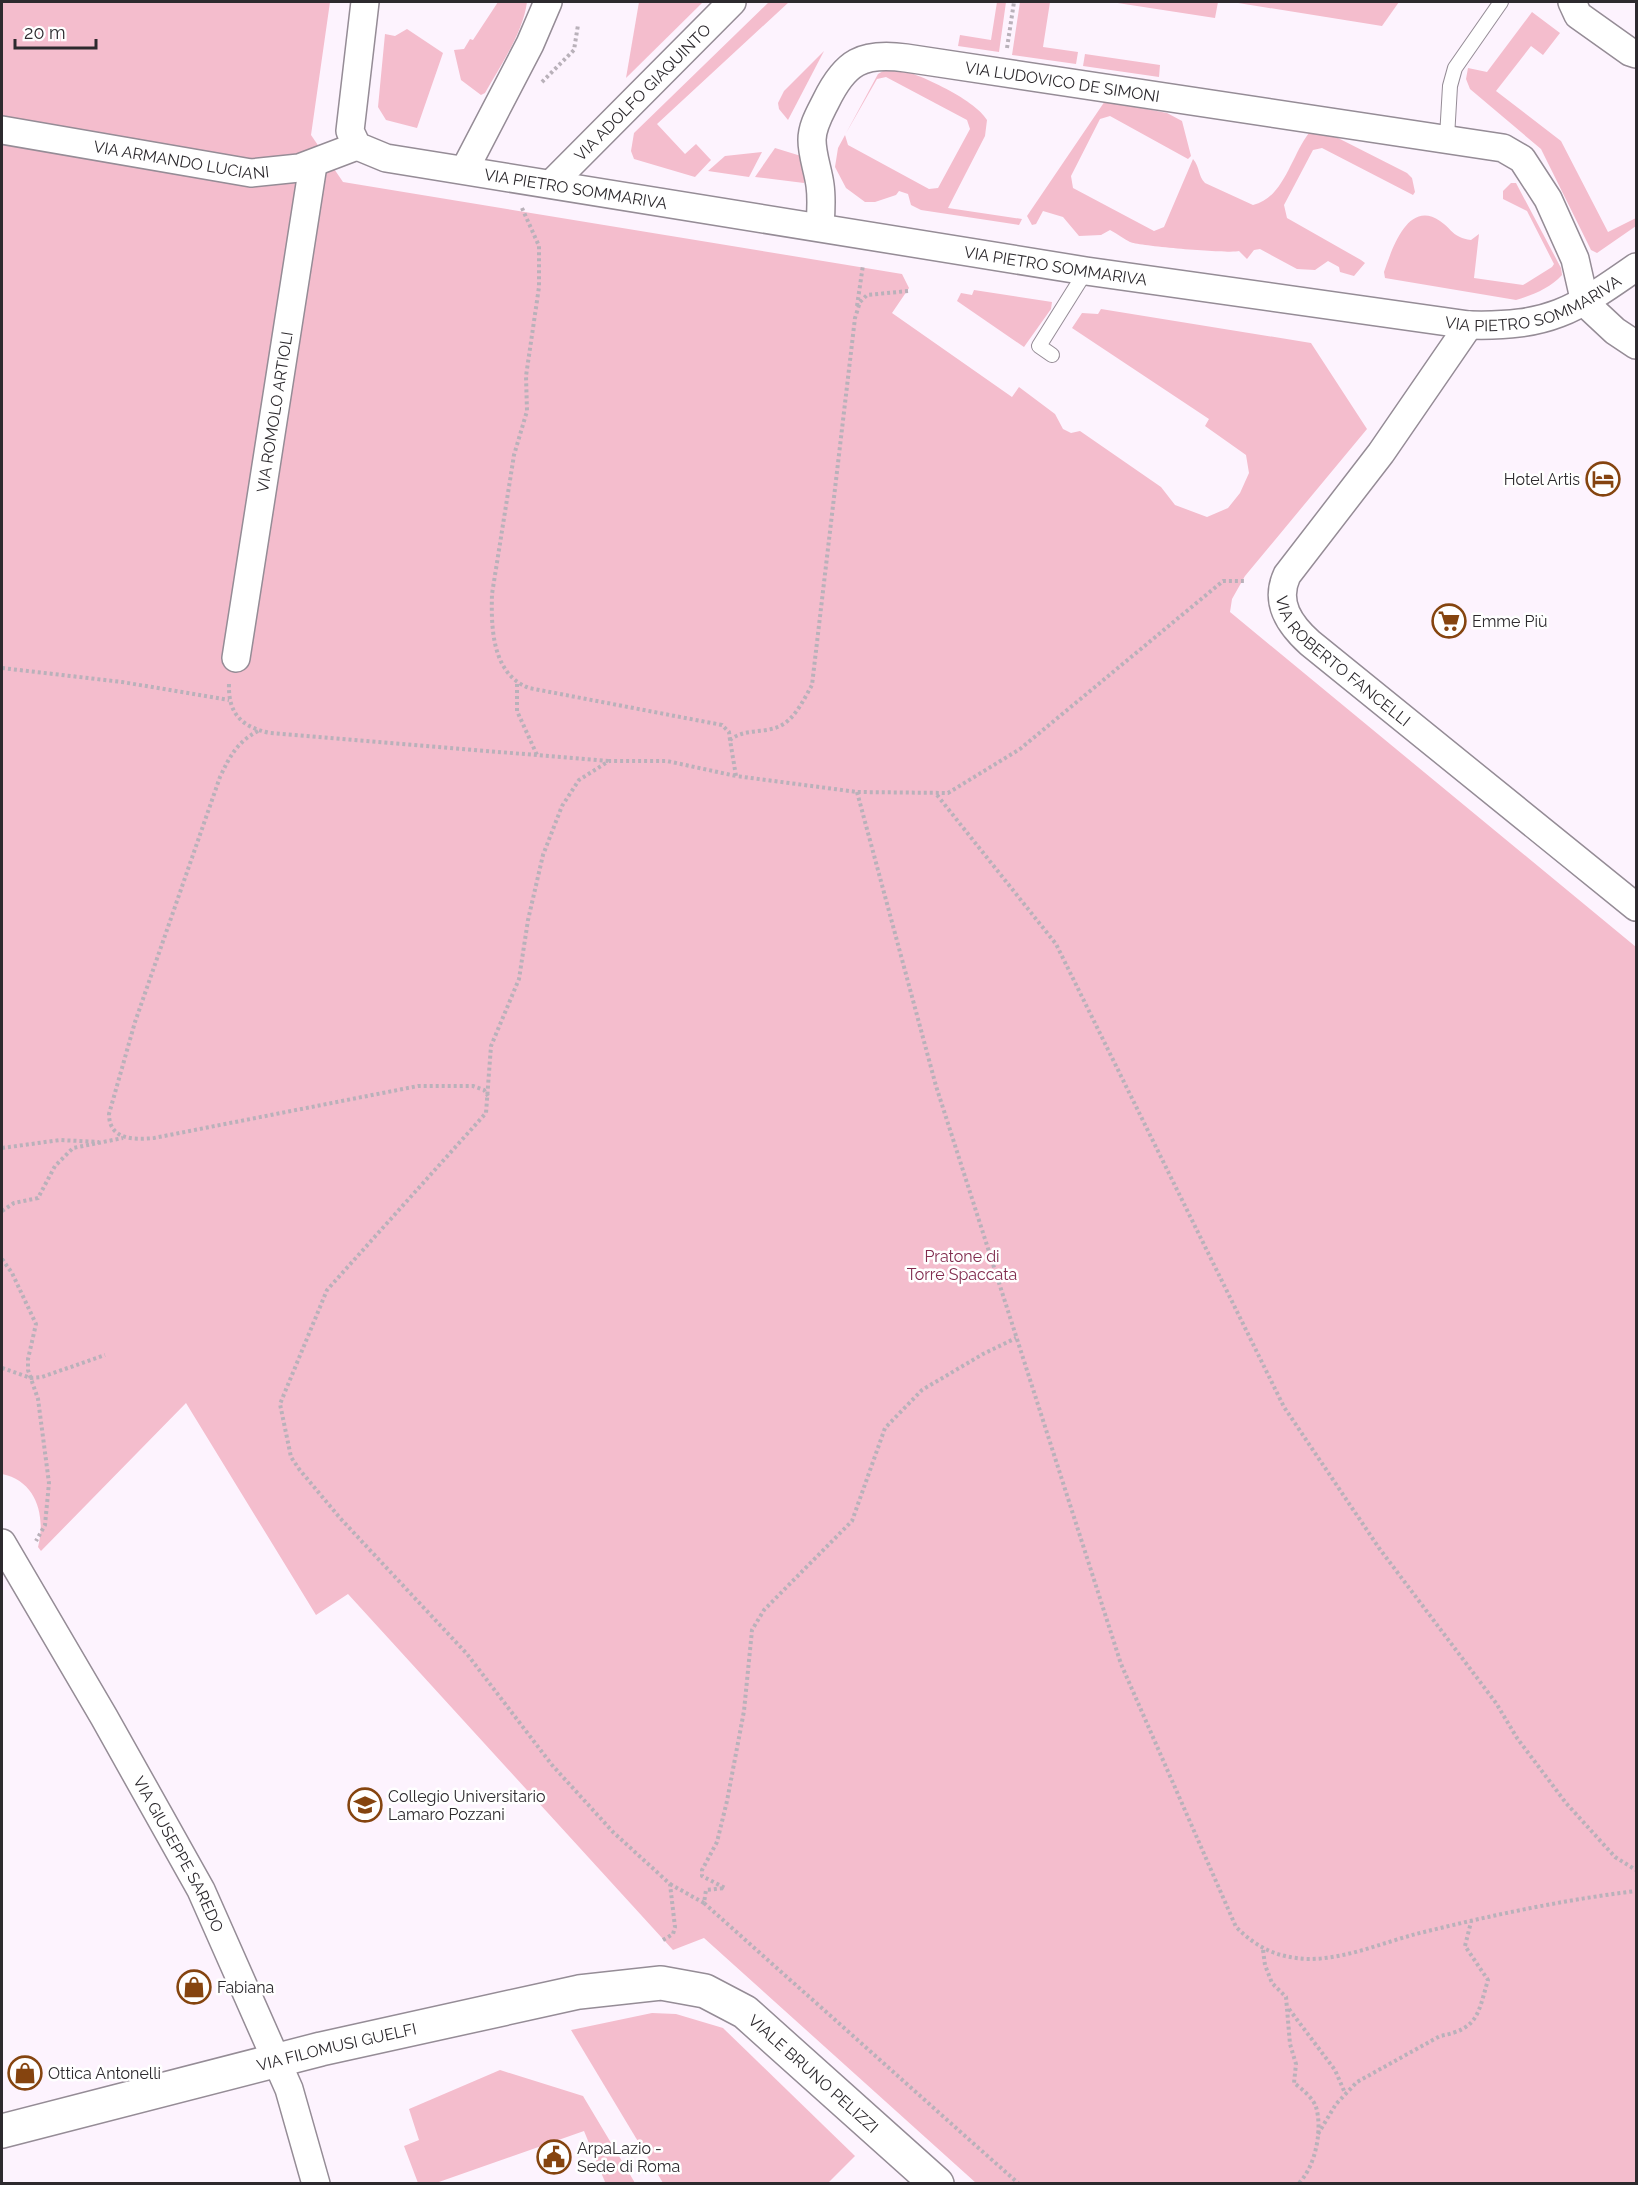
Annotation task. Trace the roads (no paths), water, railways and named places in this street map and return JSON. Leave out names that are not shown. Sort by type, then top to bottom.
[{"type":"street","points":[[357,146],[350,130],[365,2]]},
{"type":"street","name":"VIA PIETRO SOMMARIVA","points":[[465,169],[530,44],[548,2]]},
{"type":"street","name":"VIA ADOLFO GIAQUINTO","points":[[552,183],[732,2]]},
{"type":"street","points":[[1572,2],[1578,15],[1636,54]]},
{"type":"street","name":"VIA LUDOVICO DE SIMONI","points":[[820,226],[821,196],[813,155],[812,134],[836,81],[850,66],[866,58],[882,55],[1495,145],[1522,159],[1548,199],[1575,259],[1585,303]]},
{"type":"street","name":"VIA ARMANDO LUCIANI","points":[[2,130],[232,171],[271,172],[313,165],[357,146]]},
{"type":"street","name":"VIA PIETRO SOMMARIVA","points":[[357,146],[386,158],[820,226],[1086,271],[1469,325],[1519,325],[1538,321],[1585,303],[1636,267]]},
{"type":"street","name":"VIA ROMOLO ARTIOLI","points":[[236,658],[313,165]]},
{"type":"street","points":[[1585,303],[1615,331],[1636,345]]},
{"type":"street","name":"VIA ROBERTO FANCELLI","points":[[1469,325],[1381,453],[1287,575],[1282,585],[1284,609],[1290,623],[1310,643],[1636,907]]},
{"type":"street","name":"VIA GIUSEPPE SAREDO","points":[[2,1543],[184,1859],[234,1961],[295,2104],[316,2184]]},
{"type":"street","name":"VIA FILOMUSI GUELFI","points":[[2,2131],[275,2061],[579,1992],[644,1983],[676,1985]]},
{"type":"street","name":"VIALE BRUNO PELIZZI","points":[[676,1985],[712,1994],[745,2012],[937,2184]]},
{"type":"lane","points":[[1447,137],[1450,86],[1455,68],[1501,2]]},
{"type":"lane","points":[[1052,355],[1039,346],[1086,271]]},
{"type":"place","name":"Hotel Artis","points":[[1603,479]]},
{"type":"place","name":"Emme Più","points":[[1449,621]]},
{"type":"place","name":"Collegio Universitario Lamaro Pozzani","points":[[365,1805]]},
{"type":"place","name":"Fabiana","points":[[194,1987]]},
{"type":"place","name":"Ottica Antonelli","points":[[25,2073]]},
{"type":"place","name":"ArpaLazio - Sede di Roma","points":[[554,2157]]},
{"type":"park label","name":"Pratone di Torre Spaccata","points":[[962,1265]]}]
